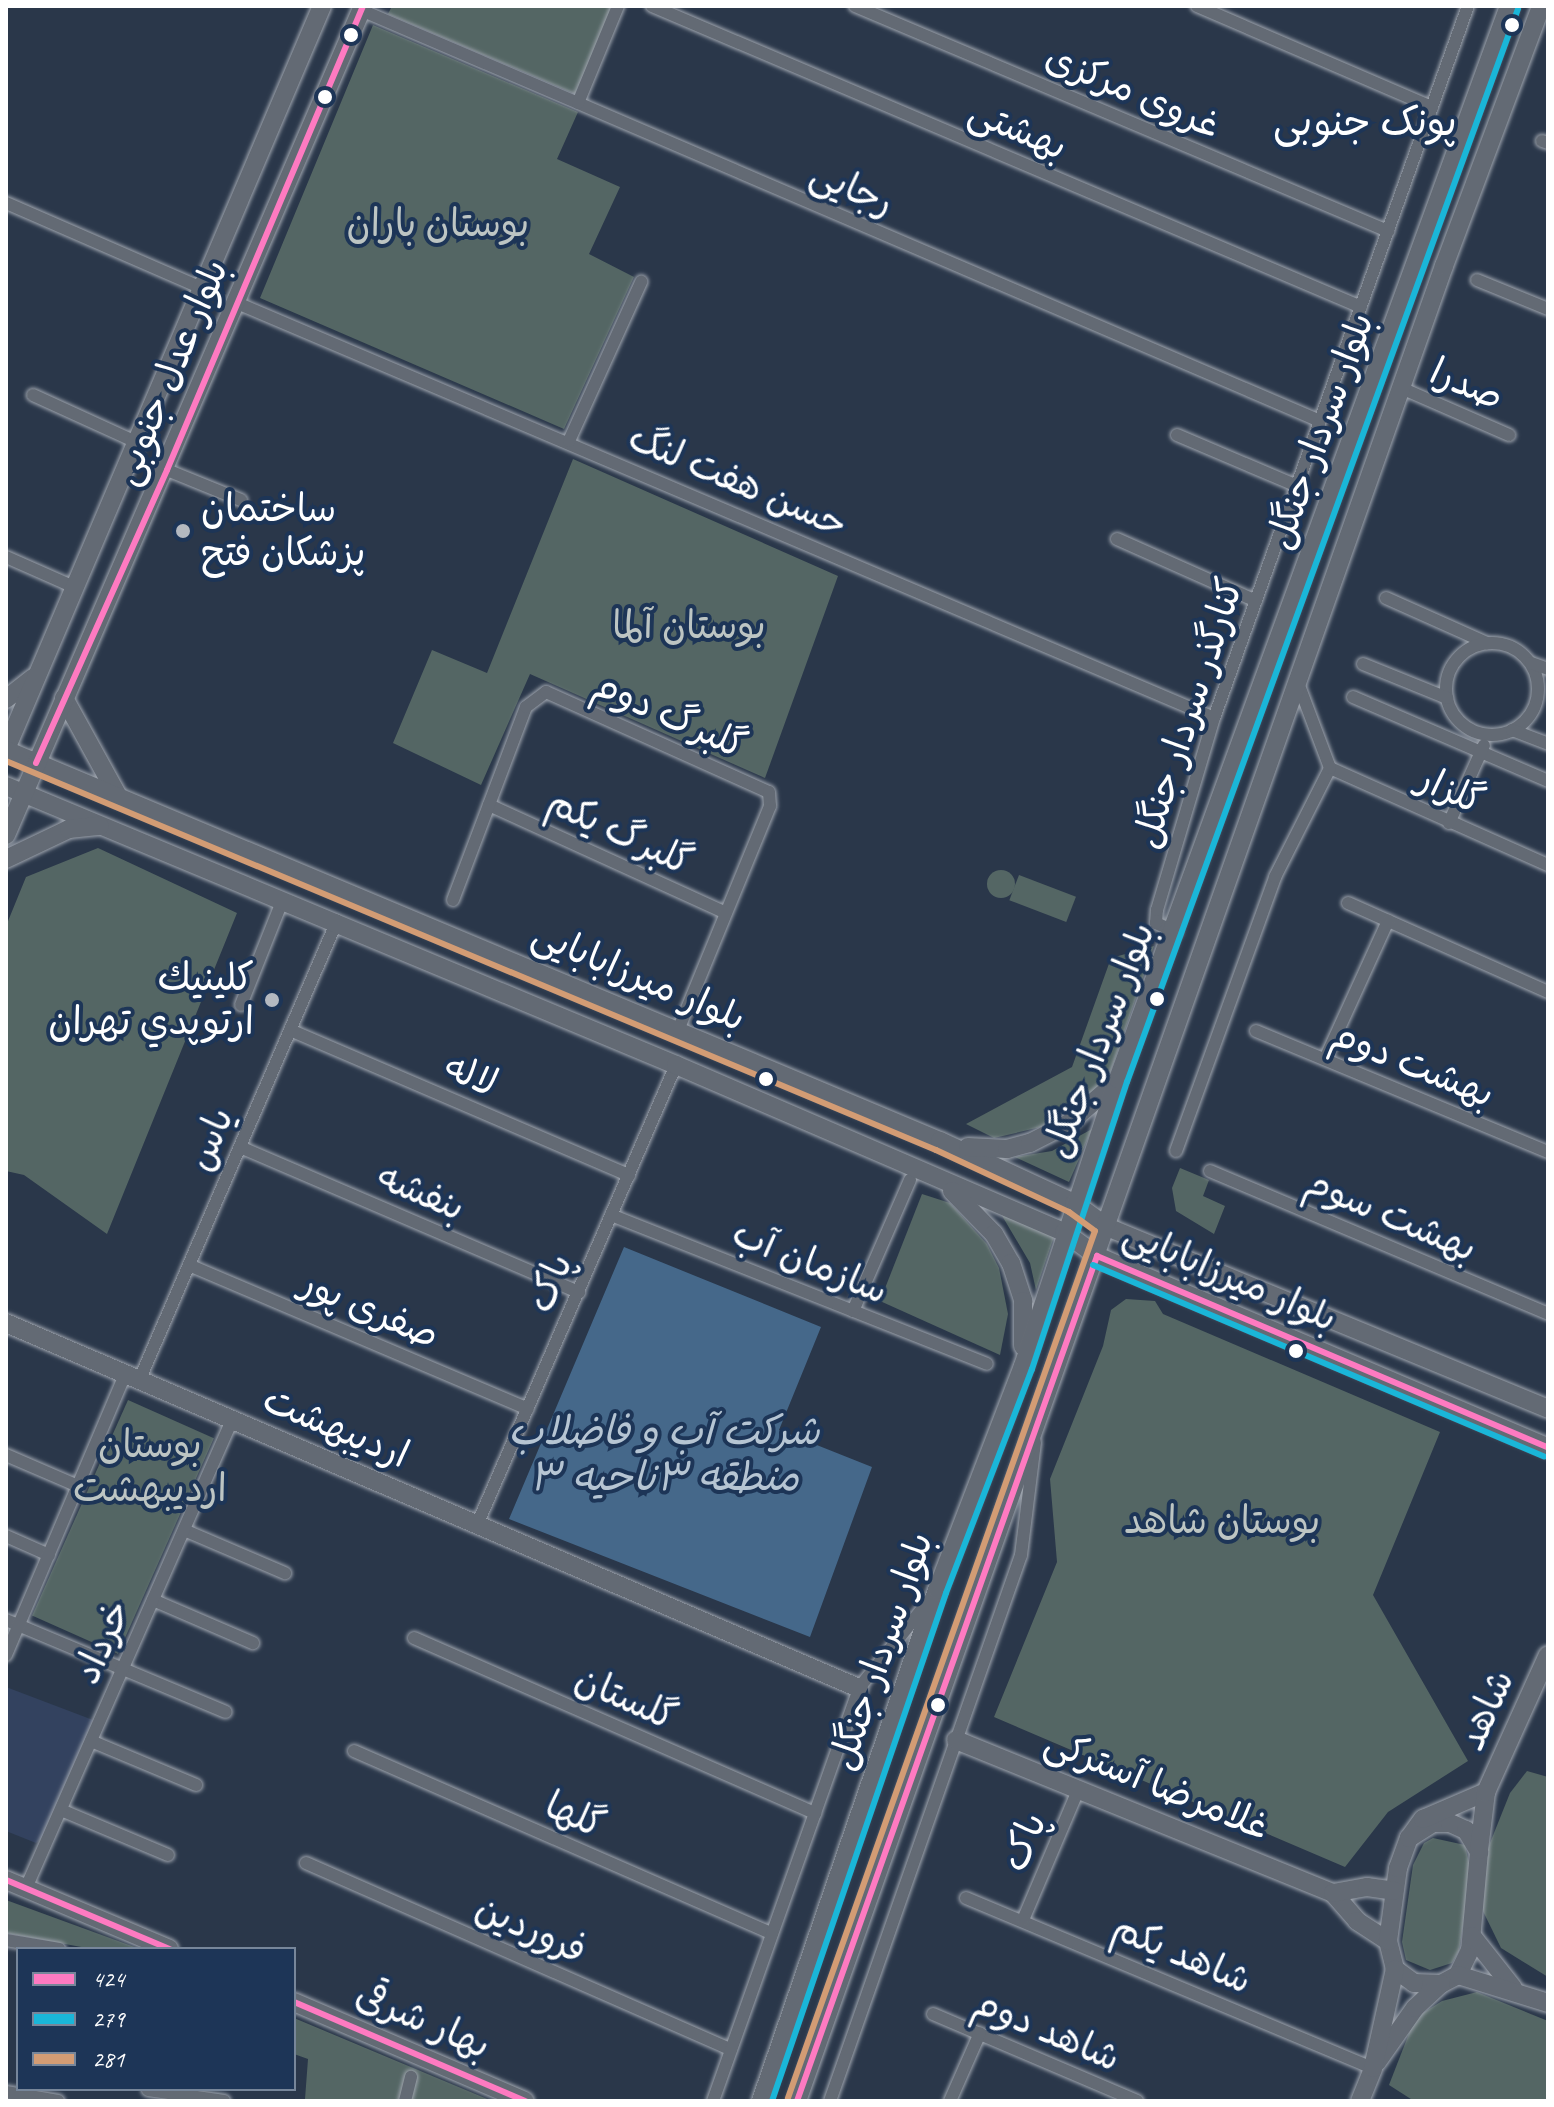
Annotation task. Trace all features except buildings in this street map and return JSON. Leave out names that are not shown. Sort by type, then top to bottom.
[{"type":"main road","name":"بلوار عدل جنوبی","points":[[6,750],[322,6]]},
{"type":"main road","name":"بلوار سردار جنگل","points":[[761,2101],[937,1590],[1023,1366],[1064,1232],[1118,1079],[1176,932],[1509,6]]},
{"type":"main road","name":"بلوار سردار جنگل","points":[[797,2101],[1036,1432],[1401,388],[1541,6]]},
{"type":"main road","name":"بلوار عدل جنوبی","points":[[6,835],[15,790],[36,763],[167,470],[362,8]]},
{"type":"main road","points":[[6,699],[38,674]]},
{"type":"main road","points":[[64,698],[119,798]]},
{"type":"main road","name":"بلوار میرزابابایی","points":[[6,750],[940,1141],[1074,1203],[1107,1227],[1548,1409]]},
{"type":"main road","name":"بلوار میرزابابایی","points":[[15,790],[337,921],[676,1065],[947,1186],[1064,1232],[1097,1256],[1548,1447]]},
{"type":"main road","points":[[6,859],[69,829],[104,826]]},
{"type":"main road","points":[[940,1141],[985,1150],[1030,1143],[1069,1123],[1118,1079]]},
{"type":"main road","points":[[947,1186],[994,1234],[1011,1263],[1023,1301],[1023,1366]]},
{"type":"main road","name":"اردیبهشت","points":[[6,1323],[859,1688]]},
{"type":"main road","name":"شاهد","points":[[1450,1980],[1472,1936],[1486,1792],[1546,1665]]},
{"type":"main road","name":"غلامرضا آسترکی","points":[[956,1740],[1333,1893]]},
{"type":"main road","name":"شاهد","points":[[1409,1838],[1423,1819],[1486,1792]]},
{"type":"main road","points":[[1360,2101],[1373,2068],[1395,1969],[1388,1941],[1394,1891],[1409,1838],[1433,1823],[1450,1823],[1466,1830],[1479,1852]]},
{"type":"main road","points":[[6,1880],[164,1947]]},
{"type":"main road","points":[[1333,1893],[1367,1887],[1394,1891]]},
{"type":"main road","points":[[1333,1893],[1357,1921],[1388,1941]]},
{"type":"main road","points":[[1472,1936],[1513,1988]]},
{"type":"main road","points":[[1395,1969],[1414,1983],[1450,1980],[1513,1988],[1548,2003]]},
{"type":"main road","points":[[1373,2068],[1415,2008],[1450,1980]]},
{"type":"main road","name":"بهار شرقی","points":[[296,2003],[525,2101]]},
{"type":"street","points":[[578,103],[618,6]]},
{"type":"street","name":"بهشتی","points":[[652,6],[1361,307]]},
{"type":"street","name":"غروی مرکزی","points":[[855,6],[1388,231]]},
{"type":"street","points":[[1197,6],[1432,107]]},
{"type":"street","name":"کنارگذر سردار جنگل","points":[[1176,932],[1156,923],[1157,910],[1214,718],[1468,6]]},
{"type":"street","name":"رجایی","points":[[362,8],[1320,421]]},
{"type":"street","points":[[6,203],[204,289]]},
{"type":"street","points":[[1477,280],[1548,309]]},
{"type":"street","points":[[569,441],[641,282]]},
{"type":"street","name":"حسن هفت لنگ","points":[[237,303],[569,441],[1214,718]]},
{"type":"street","name":"صدرا","points":[[1401,388],[1509,435]]},
{"type":"street","points":[[33,395],[136,442]]},
{"type":"street","points":[[1177,435],[1297,486]]},
{"type":"street","points":[[167,470],[241,500]]},
{"type":"street","points":[[1117,539],[1256,601]]},
{"type":"street","points":[[6,557],[74,587]]},
{"type":"street","points":[[1386,598],[1487,643],[1512,647],[1531,663],[1548,669]]},
{"type":"street","points":[[1487,643],[1459,656],[1446,683],[1447,698],[1461,723],[1488,735],[1512,730],[1525,721],[1538,693],[1531,663]]},
{"type":"street","points":[[1363,664],[1447,698]]},
{"type":"street","points":[[1176,1151],[1275,877],[1330,768],[1298,683]]},
{"type":"street","name":"گلبرگ دوم","points":[[489,805],[526,707],[546,692],[769,792],[770,806],[726,913]]},
{"type":"street","points":[[1353,697],[1548,781]]},
{"type":"street","points":[[1512,730],[1548,744]]},
{"type":"street","points":[[1449,823],[1488,735]]},
{"type":"street","name":"گلزار","points":[[1330,768],[1548,865]]},
{"type":"street","points":[[453,900],[489,805]]},
{"type":"street","name":"گلبرگ یکم","points":[[489,805],[726,913]]},
{"type":"street","points":[[241,1005],[283,899]]},
{"type":"street","points":[[1348,903],[1548,992]]},
{"type":"street","points":[[678,1030],[726,913]]},
{"type":"street","name":"یاس","points":[[6,1655],[12,1622],[49,1555],[78,1486],[189,1265],[337,921]]},
{"type":"street","points":[[1325,1059],[1388,921]]},
{"type":"street","name":"لاله","points":[[290,1030],[629,1175]]},
{"type":"street","name":"بهشت دوم","points":[[1256,1031],[1548,1152]]},
{"type":"street","name":"پاک","points":[[477,1525],[676,1065]]},
{"type":"street","name":"بنفشه","points":[[240,1147],[579,1292]]},
{"type":"street","name":"بهشت سوم","points":[[1210,1171],[1548,1314]]},
{"type":"street","points":[[853,1311],[910,1180]]},
{"type":"street","name":"سازمان آب","points":[[611,1215],[987,1364]]},
{"type":"street","name":"صفری پور","points":[[189,1265],[528,1409]]},
{"type":"street","name":"خرداد","points":[[26,1888],[232,1420]]},
{"type":"street","points":[[830,2101],[1021,1555],[1036,1432]]},
{"type":"street","points":[[6,1455],[78,1486]]},
{"type":"street","points":[[184,1530],[285,1573]]},
{"type":"street","points":[[6,1536],[49,1555]]},
{"type":"street","points":[[713,2101],[859,1688],[937,1590]]},
{"type":"street","points":[[153,1600],[253,1643]]},
{"type":"street","points":[[12,1622],[226,1712]]},
{"type":"street","name":"گلستان","points":[[414,1638],[815,1813]]},
{"type":"street","points":[[91,1741],[196,1785]]},
{"type":"street","name":"گلها","points":[[354,1751],[772,1934]]},
{"type":"street","name":"پاک","points":[[1023,1920],[1079,1788]]},
{"type":"street","points":[[61,1810],[168,1855]]},
{"type":"street","name":"فروردین","points":[[306,1863],[731,2050]]},
{"type":"street","name":"شاهد یکم","points":[[966,1898],[1373,2068]]},
{"type":"street","points":[[6,1940],[47,1947]]},
{"type":"street","name":"شاهد دوم","points":[[933,2014],[1137,2101]]},
{"type":"street","points":[[950,2101],[980,2033]]},
{"type":"street","points":[[405,2101],[411,2077]]},
{"type":"street","points":[[161,2091],[224,2101]]},
{"type":"street","points":[[6,2092],[58,2101]]},
{"type":"shaded area","points":[[6,1687],[93,1720],[46,1835],[36,1843],[6,1831]]},
{"type":"green space","points":[[392,6],[613,6],[575,94],[388,14]]},
{"type":"green space","name":"بوستان باران","points":[[373,25],[578,112],[557,159],[620,187],[589,254],[634,277],[564,429],[260,298]]},
{"type":"green space","name":"بوستان آلما","points":[[573,459],[838,576],[765,778],[530,674],[481,785],[393,743],[432,650],[487,673]]},
{"type":"green space","points":[[98,848],[237,913],[107,1234],[24,1175],[6,1171],[6,926],[26,877]]},
{"type":"green space","points":[[1001,870],[1011,874],[1015,884],[1011,894],[1001,898],[991,894],[987,884],[991,874]]},
{"type":"green space","points":[[1019,875],[1076,897],[1066,922],[1009,900]]},
{"type":"green space","points":[[1154,946],[1109,1076],[1088,1096],[1041,1127],[994,1138],[966,1124],[1072,1067],[1111,958]]},
{"type":"green space","points":[[1092,1129],[1069,1182],[1015,1157],[1052,1151]]},
{"type":"green space","points":[[1180,1168],[1209,1180],[1203,1196],[1225,1206],[1214,1234],[1176,1211],[1172,1188]]},
{"type":"green space","points":[[922,1194],[950,1203],[987,1244],[999,1268],[1008,1314],[1000,1355],[880,1301]]},
{"type":"green space","points":[[1001,1214],[1055,1234],[1036,1290],[1030,1263]]},
{"type":"green space","name":"بوستان شاهد","points":[[1126,1299],[1155,1301],[1163,1314],[1440,1432],[1373,1595],[1468,1761],[1388,1812],[1345,1867],[994,1717],[1057,1562],[1050,1479],[1103,1346],[1111,1310]]},
{"type":"green space","name":"بوستان اردیبهشت","points":[[128,1400],[214,1438],[118,1654],[32,1616]]},
{"type":"green space","points":[[1527,1771],[1548,1777],[1548,1977],[1501,1948],[1481,1907],[1488,1848],[1510,1793]]},
{"type":"green space","points":[[1433,1838],[1465,1845],[1471,1872],[1459,1951],[1452,1963],[1430,1970],[1406,1960],[1402,1942],[1413,1865],[1424,1843]]},
{"type":"green space","points":[[6,1900],[135,1947],[81,1947],[6,1933]]},
{"type":"green space","points":[[1477,1992],[1548,2021],[1548,2101],[1414,2101],[1389,2085],[1415,2018],[1442,2001]]},
{"type":"green space","points":[[296,2019],[492,2101],[305,2099],[308,2059],[296,2055]]},
{"type":"water","name":"شرکت آب و فاضلاب منطقه ۳ناحیه ۳","points":[[624,1247],[821,1327],[779,1430],[872,1467],[810,1637],[509,1519]]},
{"type":"transit line","name":"424","points":[[36,763],[167,470],[363,6]]},
{"type":"transit line","name":"279","points":[[772,2101],[946,1593],[1032,1369],[1127,1082],[1518,9]]},
{"type":"transit line","name":"281","points":[[6,761],[936,1150],[1069,1212],[1095,1231],[788,2098]]},
{"type":"transit line","name":"424","points":[[797,2101],[1097,1256],[1548,1447]]},
{"type":"transit line","name":"279","points":[[1093,1265],[1544,1456]]},
{"type":"transit line","name":"424","points":[[6,1880],[164,1947]]},
{"type":"transit line","name":"424","points":[[296,2003],[525,2101]]},
{"type":"place","name":"ساختمان پزشکان فتح","points":[[183,531]]},
{"type":"place","name":"كلينيك ارتوپدي تهران","points":[[272,1000]]},
{"type":"district","name":"پونک جنوبی","points":[[1365,122]]}]
